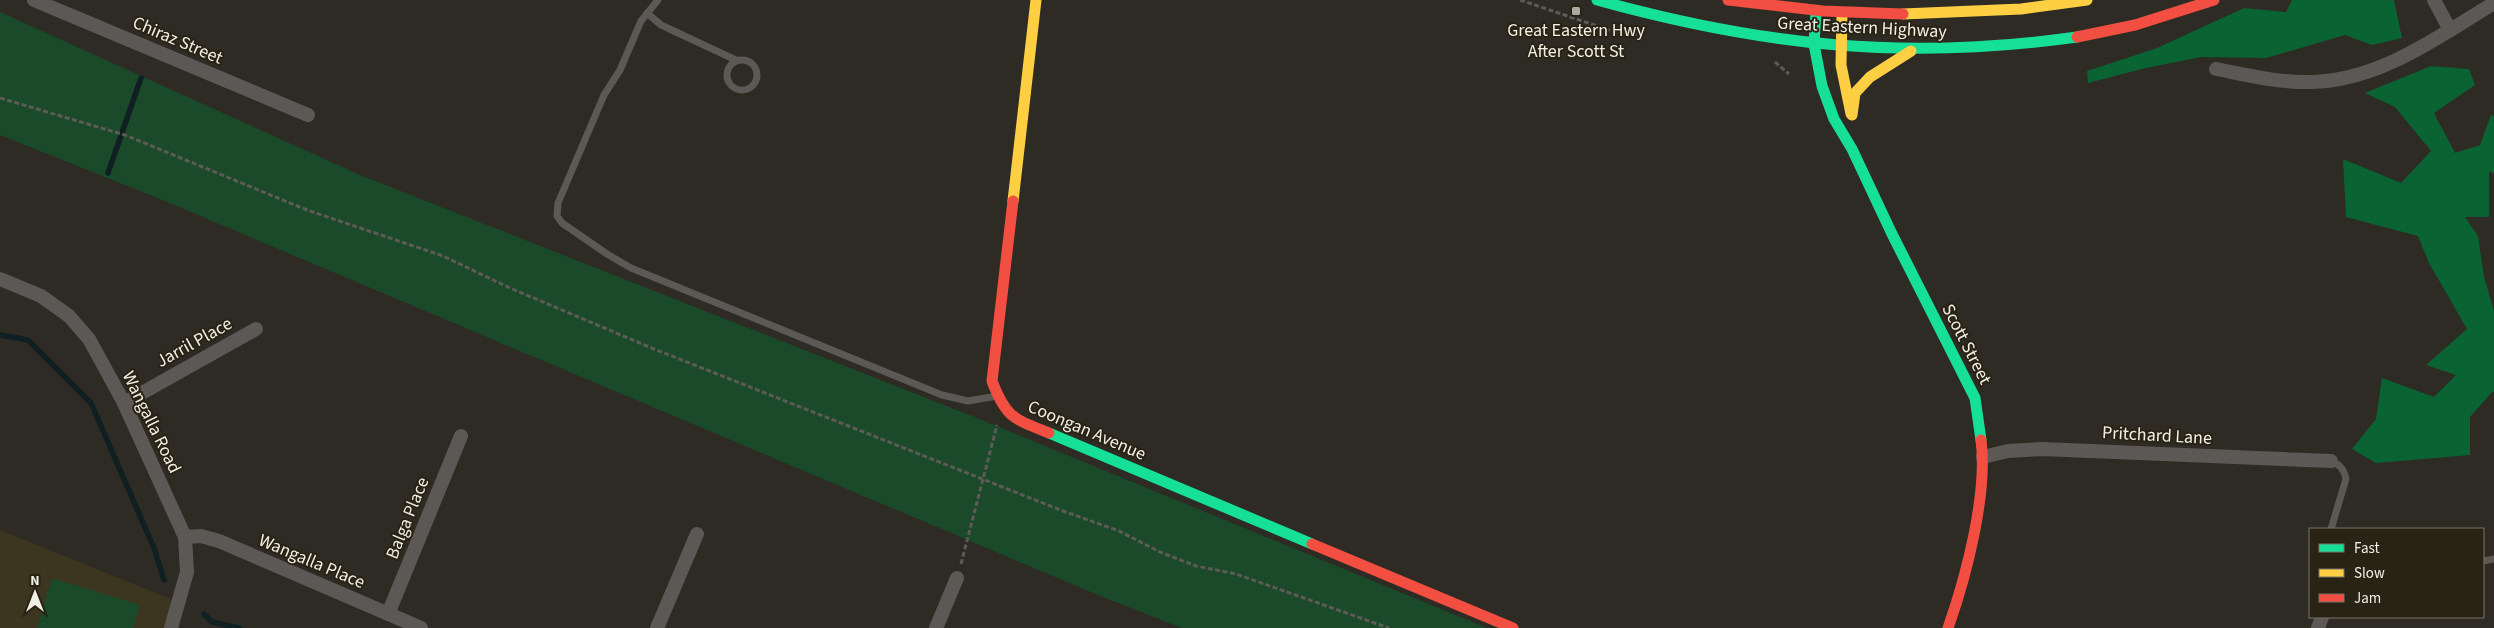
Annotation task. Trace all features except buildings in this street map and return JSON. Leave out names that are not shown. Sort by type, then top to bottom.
[{"type":"main road","points":[[999,400],[992,381],[1036,0]]},
{"type":"main road","name":"Great Eastern Highway","points":[[1597,0],[1665,19],[1760,38],[1839,47],[1911,51],[1979,49],[2088,36],[2131,26],[2214,0]]},
{"type":"main road","name":"Great Eastern Highway","points":[[1728,0],[1842,14],[1941,15],[2030,9],[2087,0]]},
{"type":"main road","name":"Scott Street","points":[[1816,12],[1814,44],[1822,86],[1834,119],[1852,149],[1892,234],[1976,398],[1983,456],[1982,486],[1960,593],[1948,628]]},
{"type":"main road","name":"Scott Street","points":[[1842,14],[1839,47],[1841,73],[1852,115],[1852,149]]},
{"type":"main road","points":[[1852,115],[1855,93],[1870,77],[1911,51]]},
{"type":"main road","name":"Coongan Avenue","points":[[999,400],[1016,420],[1513,628]]},
{"type":"street","name":"Chiraz Street","points":[[34,0],[308,115]]},
{"type":"street","points":[[2434,0],[2450,30]]},
{"type":"street","points":[[2216,69],[2276,81],[2321,81],[2358,75],[2407,56],[2494,3]]},
{"type":"street","name":"Wangalla Road","points":[[0,279],[42,296],[69,316],[89,339],[124,403],[185,537],[187,572],[171,628]]},
{"type":"street","name":"Jarril Place","points":[[124,403],[256,329]]},
{"type":"street","name":"Balga Place","points":[[388,614],[460,436]]},
{"type":"street","name":"Pritchard Lane","points":[[1983,456],[2008,451],[2042,449],[2331,461]]},
{"type":"street","points":[[657,628],[697,534]]},
{"type":"street","name":"Wangalla Place","points":[[185,537],[201,536],[219,541],[422,628]]},
{"type":"street","points":[[936,628],[957,578]]},
{"type":"lane","points":[[658,0],[638,26],[620,70],[604,95],[558,203],[557,216],[562,223],[631,268],[942,395],[968,401],[999,400]]},
{"type":"lane","points":[[647,13],[660,25],[736,60],[751,62],[757,71],[756,82],[748,89],[738,90],[727,80],[728,66],[736,60]]},
{"type":"lane","points":[[2331,461],[2339,465],[2346,479],[2331,528]]},
{"type":"path","points":[[0,98],[118,132],[307,210],[443,256],[510,288],[654,349],[1119,531],[1160,552],[1196,566],[1236,574],[1389,628]]},
{"type":"path","points":[[957,578],[984,479],[999,400]]},
{"type":"shaded area","points":[[0,530],[178,602],[171,628],[0,628]]},
{"type":"green space","points":[[2292,0],[2394,0],[2402,38],[2372,45],[2345,35],[2266,58],[2201,57],[2146,68],[2088,83],[2087,71],[2157,48],[2244,8],[2286,12]]},
{"type":"green space","points":[[0,12],[360,175],[982,420],[1487,628],[1182,628],[1098,595],[160,199],[0,135]]},
{"type":"green space","points":[[2431,66],[2469,69],[2475,85],[2434,113],[2455,153],[2480,145],[2491,115],[2494,116],[2494,173],[2489,171],[2489,217],[2465,217],[2478,236],[2484,277],[2494,311],[2494,392],[2470,417],[2470,455],[2376,463],[2352,449],[2376,419],[2382,378],[2434,397],[2456,375],[2426,365],[2467,329],[2429,263],[2418,236],[2346,217],[2343,159],[2401,183],[2431,151],[2395,107],[2365,93]]},
{"type":"green space","points":[[52,578],[140,605],[133,628],[37,628]]},
{"type":"waterway","points":[[108,173],[141,78]]},
{"type":"waterway","points":[[0,335],[28,340],[91,403],[154,548],[164,580]]},
{"type":"waterway","points":[[204,614],[212,622],[239,628]]},
{"type":"traffic: fast","points":[[1597,0],[1718,29],[1835,45],[1953,48],[2077,37]]},
{"type":"traffic: fast","points":[[1816,12],[1814,44],[1822,86],[1834,119],[1852,149],[1892,234],[1975,398],[1981,440]]},
{"type":"traffic: fast","points":[[1049,433],[1312,544]]},
{"type":"traffic: slow","points":[[1013,201],[1036,0]]},
{"type":"traffic: slow","points":[[1903,14],[2021,9],[2087,0]]},
{"type":"traffic: slow","points":[[1842,14],[1841,65],[1851,114]]},
{"type":"traffic: slow","points":[[1852,115],[1855,93],[1870,77],[1911,51]]},
{"type":"traffic: jam","points":[[1728,0],[1823,11],[1903,14]]},
{"type":"traffic: jam","points":[[2077,37],[2135,25],[2214,0]]},
{"type":"traffic: jam","points":[[1013,201],[992,381],[1002,403],[1013,416],[1049,433]]},
{"type":"traffic: jam","points":[[1948,628],[1962,585],[1974,535],[1981,485],[1981,440]]},
{"type":"traffic: jam","points":[[1312,544],[1513,628]]},
{"type":"place","name":"Great Eastern Hwy After Scott St","points":[[1576,11]]}]
